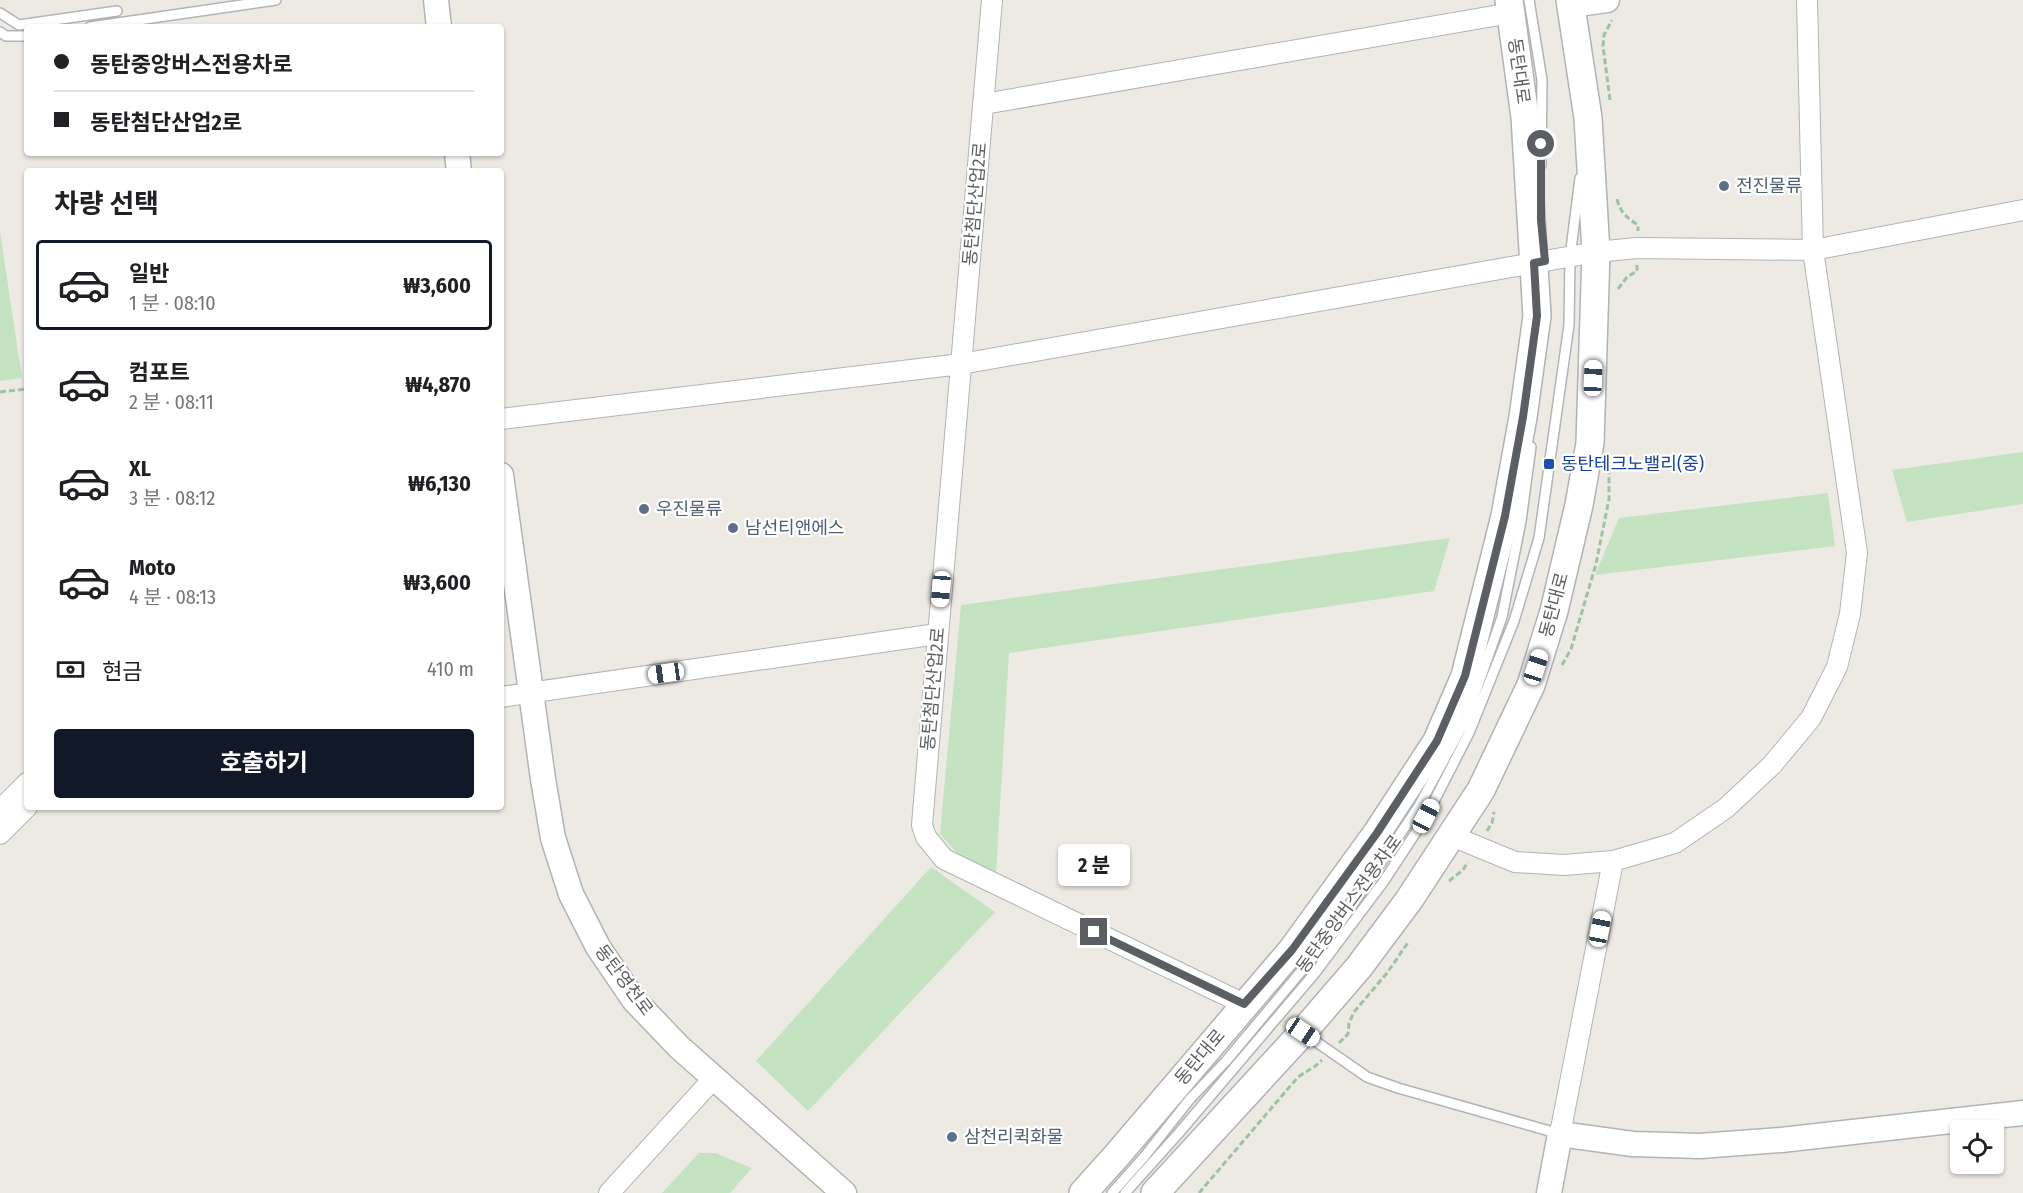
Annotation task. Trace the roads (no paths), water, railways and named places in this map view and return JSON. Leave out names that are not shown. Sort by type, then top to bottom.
[{"type":"main road","name":"동탄대로","points":[[1156,1192],[1303,1032],[1366,957],[1409,900],[1481,790],[1531,685],[1554,611],[1579,505],[1590,443],[1599,114],[1571,2]]},
{"type":"main road","name":"동탄대로","points":[[1083,1193],[1126,1146],[1292,950],[1377,833],[1437,741],[1465,676],[1505,516],[1523,417],[1543,267],[1525,117],[1516,4]]},
{"type":"street","points":[[436,0],[440,24]]},
{"type":"street","name":"동탄첨단산업2로","points":[[992,0],[922,825],[926,837],[944,859],[1244,1004]]},
{"type":"street","points":[[1452,836],[1515,862],[1563,866],[1613,861],[1675,843],[1726,808],[1772,765],[1810,718],[1837,667],[1850,614],[1857,553],[1813,250],[1807,0]]},
{"type":"street","points":[[1571,2],[1609,11]]},
{"type":"street","points":[[984,104],[1516,4]]},
{"type":"street","points":[[504,419],[962,364],[1543,267],[1570,257],[1596,252],[1637,248],[1813,250],[2023,210]]},
{"type":"street","name":"동탄영천로","points":[[504,497],[553,838],[571,894],[598,947],[634,1000],[679,1047],[844,1193]]},
{"type":"street","points":[[504,697],[937,634]]},
{"type":"street","points":[[504,691],[531,693]]},
{"type":"street","points":[[0,810],[24,786]]},
{"type":"street","points":[[0,834],[24,810]]},
{"type":"street","points":[[1549,1193],[1613,861]]},
{"type":"street","points":[[609,1193],[714,1078]]},
{"type":"street","points":[[1560,1134],[1633,1144],[1700,1146],[1781,1140],[2023,1113]]},
{"type":"lane","points":[[111,24],[276,0]]},
{"type":"lane","points":[[1516,4],[1542,80],[1541,173]]},
{"type":"lane","points":[[26,24],[117,11]]},
{"type":"lane","points":[[0,14],[19,25],[24,24]]},
{"type":"lane","points":[[0,32],[6,36],[24,36]]},
{"type":"lane","points":[[1125,1193],[1186,1125],[1322,964],[1383,881],[1426,816],[1469,733],[1514,621],[1539,538],[1569,325],[1570,257],[1599,114]]},
{"type":"lane","points":[[1541,220],[1542,230]]},
{"type":"lane","points":[[1543,267],[1546,321],[1544,343]]},
{"type":"lane","name":"동탄중앙버스전용차로","points":[[1112,1193],[1334,932],[1419,806],[1466,719],[1502,617],[1521,521],[1533,433]]},
{"type":"lane","points":[[1303,1032],[1367,1077],[1560,1134]]},
{"type":"place","name":"전진물류","points":[[1724,186]]},
{"type":"place","name":"동탄테크노밸리(중)","points":[[1549,464]]},
{"type":"place","name":"우진물류","points":[[644,509]]},
{"type":"place","name":"남선티앤에스","points":[[733,528]]},
{"type":"place","name":"삼천리퀵화물","points":[[952,1137]]}]
